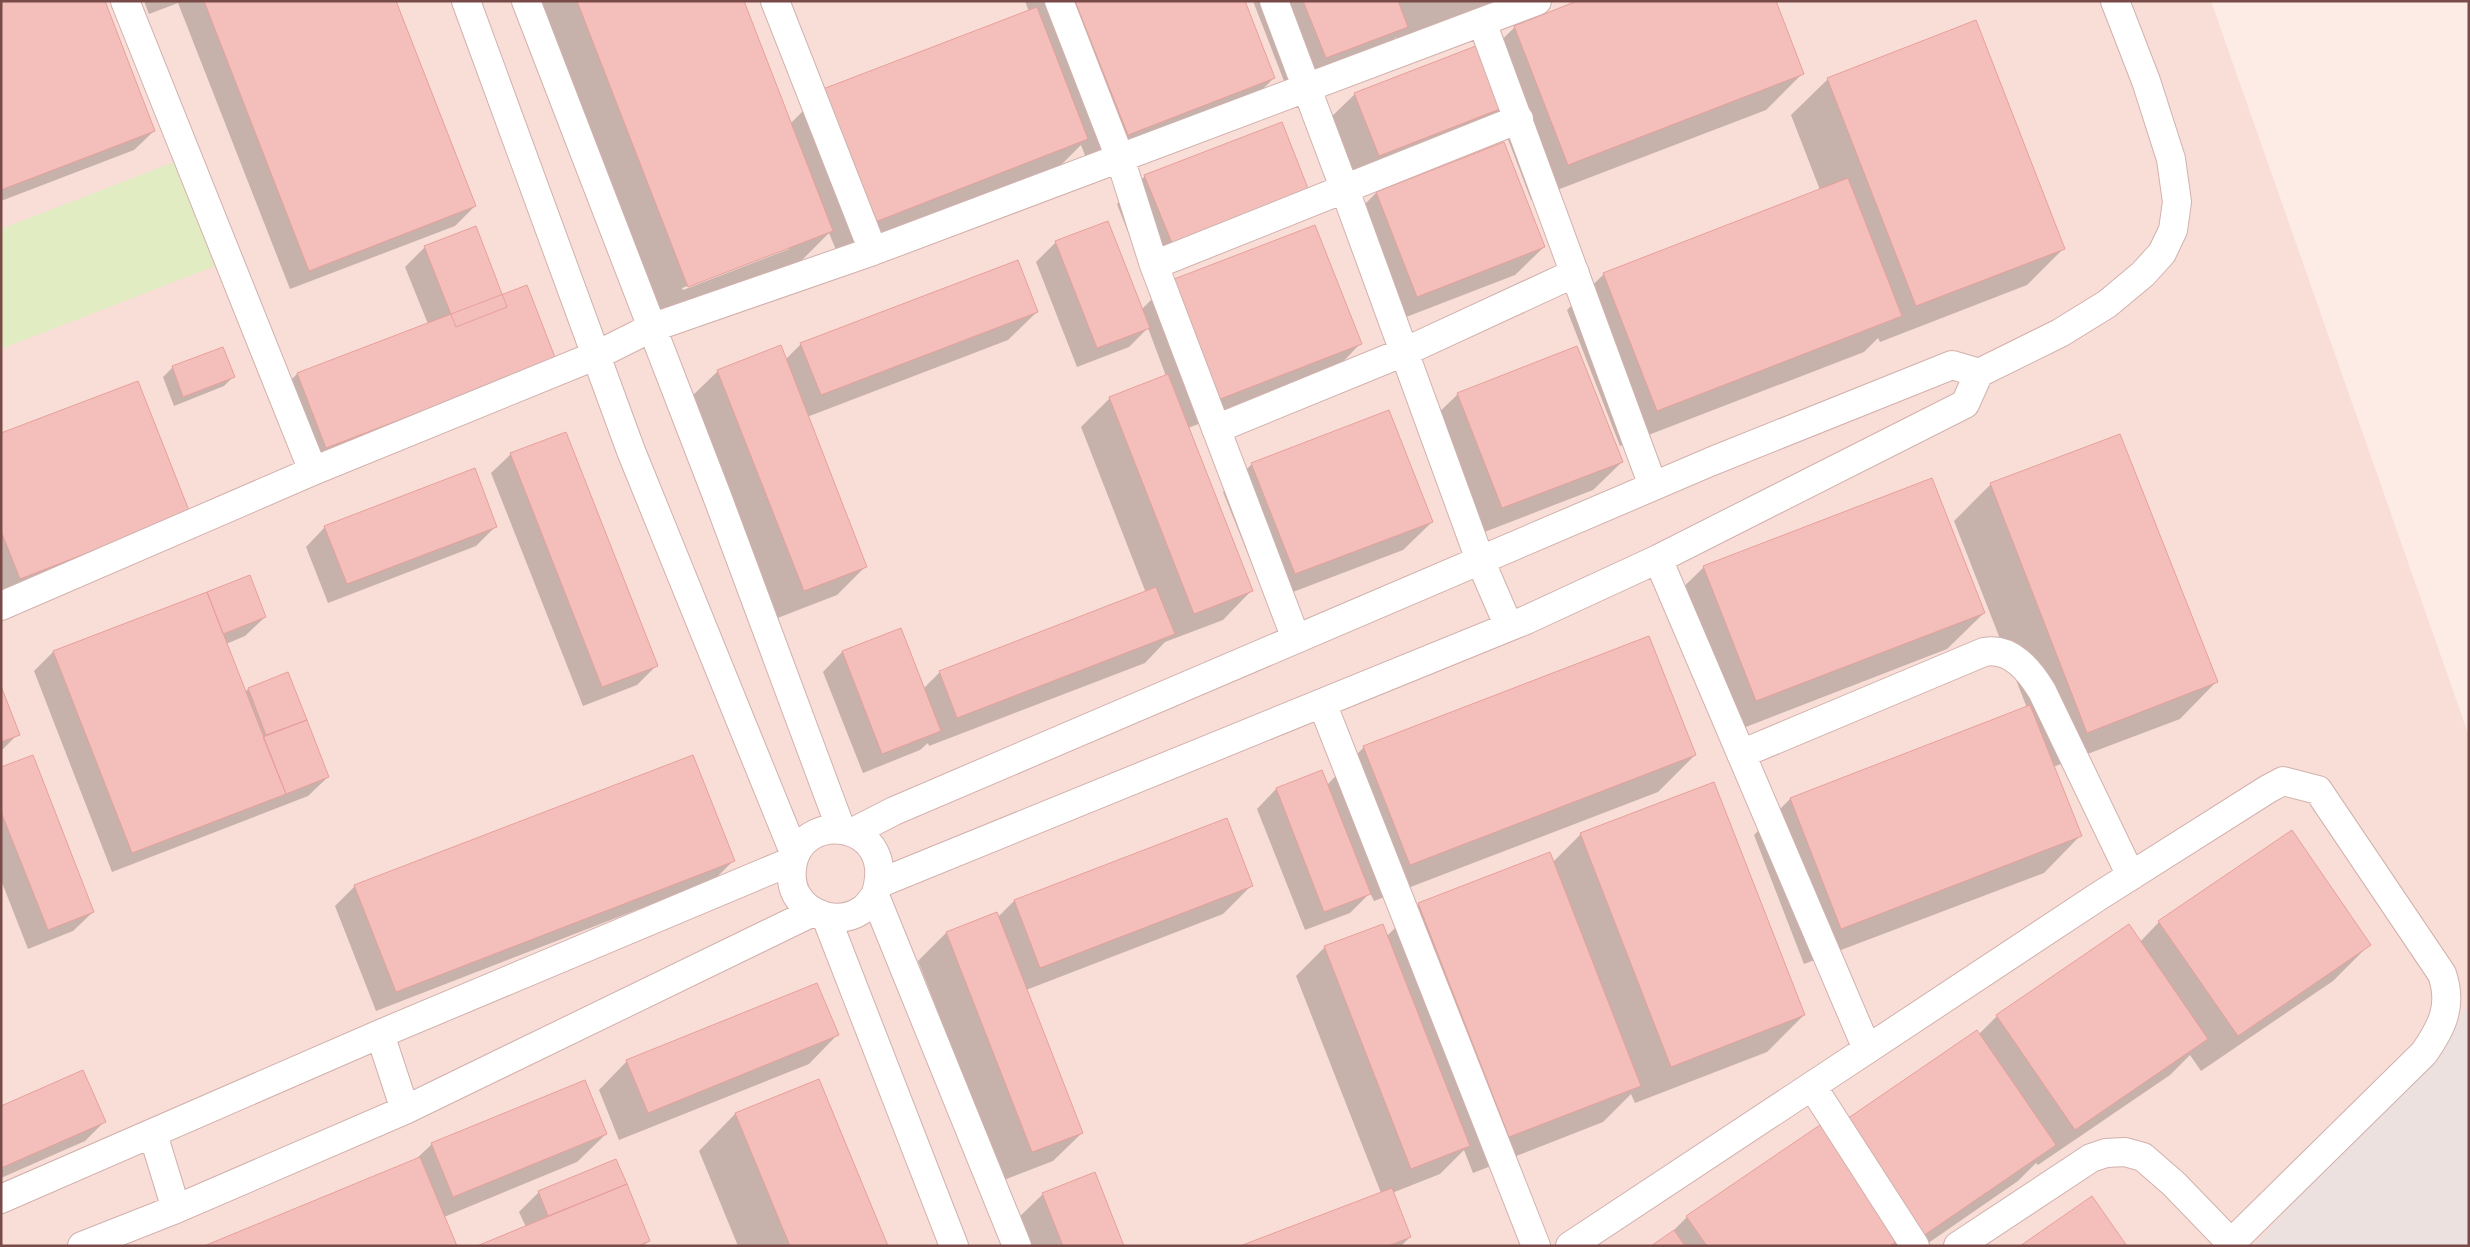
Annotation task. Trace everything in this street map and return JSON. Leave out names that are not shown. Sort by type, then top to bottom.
[{"type":"street","points":[[125,1],[313,471]]},
{"type":"street","points":[[466,1],[631,451],[794,858]]},
{"type":"street","points":[[526,1],[847,831],[866,840],[876,852],[880,867],[877,889],[863,910],[846,917],[819,915],[801,903],[794,890],[791,876],[794,858],[806,840],[822,831],[847,831],[1653,486],[1952,365],[1979,373]]},
{"type":"street","points":[[775,1],[873,251]]},
{"type":"street","points":[[1059,1],[1120,158],[1154,265],[1296,639]]},
{"type":"street","points":[[1274,1],[1346,190],[1480,560],[1509,627]]},
{"type":"street","points":[[1,606],[313,471],[597,355],[651,328],[873,251],[1308,89],[1537,1]]},
{"type":"street","points":[[877,889],[1509,627],[1658,559],[1965,404],[1979,373],[2060,333],[2107,304],[2143,274],[2162,253],[2173,230],[2177,202],[2171,159],[2146,81],[2114,1]]},
{"type":"street","points":[[1482,22],[1653,486]]},
{"type":"street","points":[[1154,265],[1346,190],[1519,119]]},
{"type":"street","points":[[1216,429],[1404,352],[1575,273]]},
{"type":"street","points":[[1658,559],[1867,1049]]},
{"type":"street","points":[[1741,754],[1984,652],[2004,653],[2029,670],[2042,690],[2131,876]]},
{"type":"street","points":[[1322,703],[1536,1246]]},
{"type":"street","points":[[1570,1246],[2131,876],[2268,789],[2284,782],[2301,784],[2318,790],[2442,974],[2447,1005],[2445,1018],[2440,1030],[2424,1053],[2230,1244],[2174,1184],[2143,1157],[2125,1152],[2106,1153],[2091,1158],[1958,1246]]},
{"type":"street","points":[[1,1199],[380,1034],[794,858]]},
{"type":"street","points":[[877,889],[1017,1246]]},
{"type":"street","points":[[82,1246],[176,1209],[405,1110],[819,915]]},
{"type":"street","points":[[819,915],[954,1246]]},
{"type":"street","points":[[380,1034],[405,1110]]},
{"type":"street","points":[[1812,1086],[1915,1246]]},
{"type":"street","points":[[153,1134],[176,1209]]},
{"type":"shaded area","points":[[1,1],[2211,1],[2469,736],[2469,1246],[1,1246]]},
{"type":"shaded area","points":[[2469,1006],[2469,1246],[2254,1246]]},
{"type":"green space","points":[[177,161],[218,265],[1,349],[1,229]]},
{"type":"building","points":[[1,1],[105,1],[155,131],[1,190]]},
{"type":"building","points":[[204,1],[396,1],[476,206],[309,271]]},
{"type":"building","points":[[577,1],[744,1],[833,231],[688,287]]},
{"type":"building","points":[[1075,1],[1245,1],[1275,78],[1128,135]]},
{"type":"building","points":[[1303,1],[1398,1],[1408,27],[1326,58]]},
{"type":"building","points":[[1577,1],[1776,1],[1804,74],[1568,165],[1514,26]]},
{"type":"building","points":[[1037,7],[1088,139],[875,222],[823,89]]},
{"type":"building","points":[[1976,20],[2065,249],[1916,306],[1827,78]]},
{"type":"building","points":[[1481,44],[1505,107],[1379,156],[1354,93]]},
{"type":"building","points":[[1282,122],[1309,191],[1172,243],[1144,175]]},
{"type":"building","points":[[1504,142],[1545,247],[1417,297],[1376,192]]},
{"type":"building","points":[[1848,178],[1902,316],[1657,411],[1603,273]]},
{"type":"building","points":[[1108,221],[1150,328],[1097,348],[1055,241]]},
{"type":"building","points":[[1315,225],[1362,344],[1215,401],[1169,281]]},
{"type":"building","points":[[476,226],[507,307],[456,327],[424,246]]},
{"type":"building","points":[[1018,260],[1038,312],[821,395],[800,343]]},
{"type":"building","points":[[527,285],[556,360],[326,448],[297,373]]},
{"type":"building","points":[[781,345],[867,567],[804,591],[717,370]]},
{"type":"building","points":[[1577,346],[1623,462],[1502,508],[1457,393]]},
{"type":"building","points":[[223,347],[235,377],[183,397],[172,366]]},
{"type":"building","points":[[1168,374],[1253,591],[1194,614],[1109,397]]},
{"type":"building","points":[[138,381],[190,513],[20,579],[1,531],[1,433]]},
{"type":"building","points":[[1389,410],[1433,522],[1295,574],[1251,463]]},
{"type":"building","points":[[566,432],[658,666],[602,687],[510,453]]},
{"type":"building","points":[[2120,434],[2218,682],[2087,733],[1990,483]]},
{"type":"building","points":[[475,468],[497,527],[347,584],[324,526]]},
{"type":"building","points":[[1932,478],[1985,613],[1756,701],[1703,566]]},
{"type":"building","points":[[250,575],[266,617],[223,634],[207,592]]},
{"type":"building","points":[[1156,587],[1175,634],[957,718],[939,671]]},
{"type":"building","points":[[207,592],[286,794],[132,853],[53,651]]},
{"type":"building","points":[[901,628],[941,731],[882,754],[842,651]]},
{"type":"building","points":[[1649,636],[1696,755],[1410,865],[1363,746]]},
{"type":"building","points":[[288,672],[307,720],[266,735],[248,688]]},
{"type":"building","points":[[1,686],[20,735],[1,742]]},
{"type":"building","points":[[2030,705],[2082,836],[1841,929],[1790,798]]},
{"type":"building","points":[[307,720],[329,777],[286,794],[263,737]]},
{"type":"building","points":[[33,755],[94,912],[48,930],[1,812],[1,767]]},
{"type":"building","points":[[693,755],[735,861],[396,992],[354,885]]},
{"type":"building","points":[[1322,770],[1371,894],[1324,912],[1276,788]]},
{"type":"building","points":[[1714,782],[1805,1015],[1671,1067],[1580,833]]},
{"type":"building","points":[[1227,818],[1253,886],[1040,968],[1014,900]]},
{"type":"building","points":[[2292,830],[2371,945],[2238,1036],[2158,921]]},
{"type":"building","points":[[1550,852],[1641,1086],[1509,1137],[1418,903]]},
{"type":"building","points":[[997,912],[1083,1133],[1032,1152],[946,932]]},
{"type":"building","points":[[1383,924],[1470,1146],[1411,1169],[1324,946]]},
{"type":"building","points":[[2129,924],[2208,1039],[2075,1130],[1996,1015]]},
{"type":"building","points":[[817,983],[839,1035],[648,1113],[626,1060]]},
{"type":"building","points":[[1977,1030],[2056,1145],[1923,1236],[1844,1121]]},
{"type":"building","points":[[83,1070],[106,1122],[1,1168],[1,1106]]},
{"type":"building","points":[[819,1079],[888,1246],[790,1246],[735,1113]]},
{"type":"building","points":[[585,1080],[607,1134],[453,1197],[431,1143]]},
{"type":"building","points":[[1820,1125],[1898,1240],[1890,1246],[1707,1246],[1686,1216]]},
{"type":"building","points":[[420,1157],[457,1246],[204,1246]]},
{"type":"building","points":[[616,1159],[627,1184],[548,1216],[538,1191]]},
{"type":"building","points":[[1095,1172],[1124,1246],[1063,1246],[1042,1193]]},
{"type":"building","points":[[627,1184],[650,1241],[638,1246],[477,1246]]},
{"type":"building","points":[[1392,1188],[1411,1237],[1388,1246],[1240,1246]]},
{"type":"building","points":[[2092,1196],[2127,1246],[2020,1246]]},
{"type":"building","points":[[1674,1230],[1685,1246],[1651,1246]]}]
